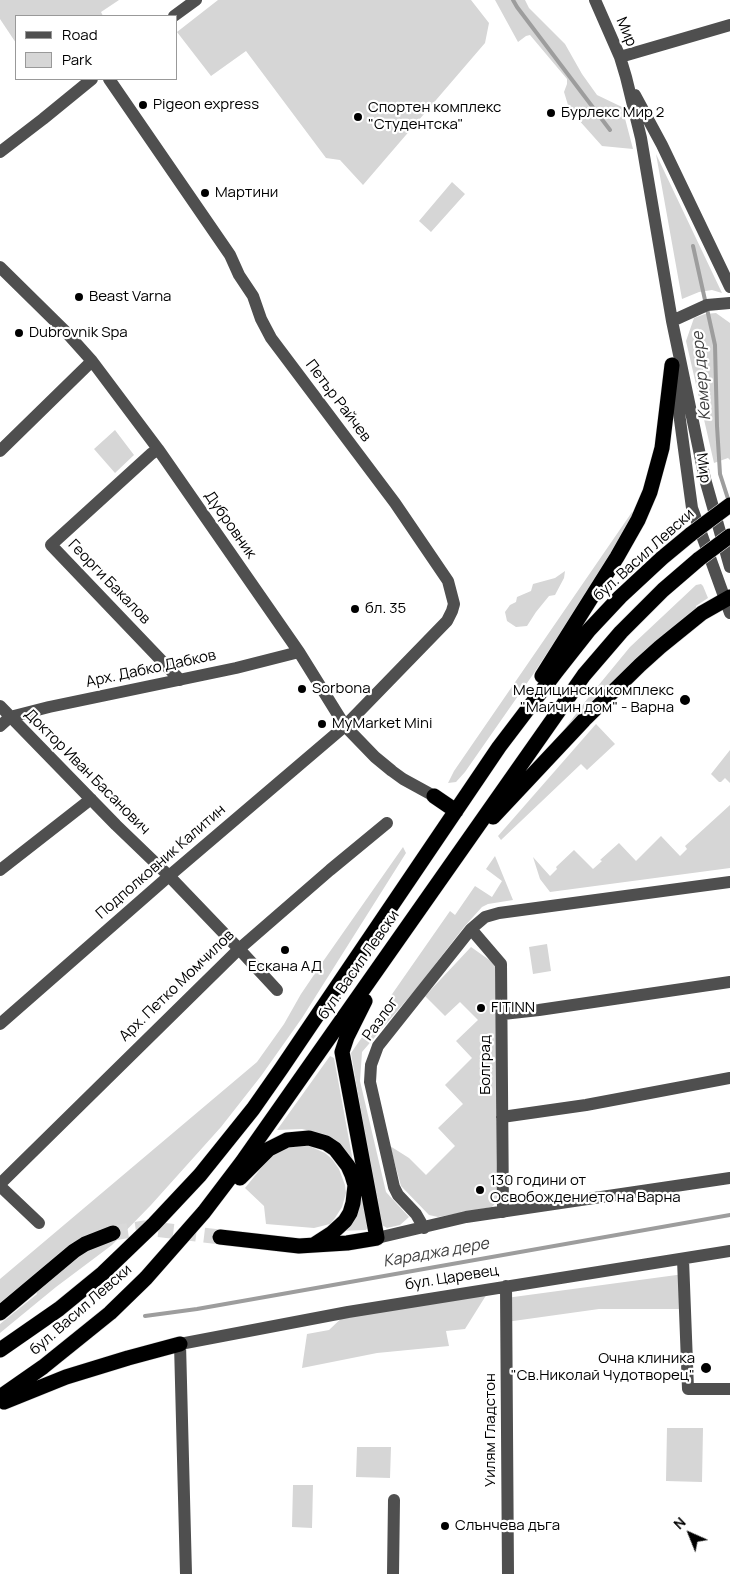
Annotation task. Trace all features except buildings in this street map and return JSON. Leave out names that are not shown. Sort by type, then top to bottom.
[{"type":"highway","points":[[499,747],[638,520],[656,475],[662,448],[672,365]]},
{"type":"highway","name":"бул. Васил Левски","points":[[0,1350],[59,1309],[103,1273],[154,1224],[200,1175],[253,1109],[499,747],[570,654],[602,616],[647,571],[691,534],[730,505]]},
{"type":"highway","name":"бул. Васил Левски","points":[[0,1397],[43,1367],[110,1313],[146,1278],[204,1212],[248,1154],[584,675],[621,632],[663,590],[699,559],[730,536]]},
{"type":"highway","points":[[458,855],[584,720],[640,665],[702,613],[728,603]]},
{"type":"highway","points":[[434,796],[456,811]]},
{"type":"highway","points":[[220,1237],[299,1246],[377,1238],[342,1052],[347,1037],[384,961]]},
{"type":"highway","points":[[204,1212],[275,1145],[298,1138],[317,1140],[326,1143],[341,1155],[348,1166],[355,1194],[350,1213],[345,1221],[332,1233],[312,1246]]},
{"type":"highway","points":[[0,1313],[74,1252],[90,1241],[113,1233]]},
{"type":"highway","points":[[0,1404],[66,1377],[180,1344]]},
{"type":"street","points":[[175,15],[196,0]]},
{"type":"street","name":"Мир","points":[[595,0],[620,58],[641,138],[672,321],[705,479],[730,567]]},
{"type":"street","points":[[620,58],[730,25]]},
{"type":"street","name":"Мир","points":[[626,77],[662,145],[730,287]]},
{"type":"street","points":[[0,152],[91,80]]},
{"type":"street","name":"Петър Райчев","points":[[110,80],[230,255],[239,275],[253,296],[261,319],[271,338],[395,503],[448,581],[454,604],[447,621],[345,726]]},
{"type":"street","name":"Дубровник","points":[[0,267],[66,332],[92,361],[158,449],[299,652],[345,726],[375,757],[392,771],[434,796]]},
{"type":"street","points":[[672,321],[707,305],[725,303]]},
{"type":"street","name":"Мир","points":[[672,321],[672,365],[692,508],[728,603]]},
{"type":"street","points":[[0,451],[92,361]]},
{"type":"street","name":"Георги Бакалов","points":[[158,449],[52,545],[180,680]]},
{"type":"street","name":"Арх. Дабко Дабков","points":[[10,717],[48,707],[236,668],[299,652]]},
{"type":"street","name":"Доктор Иван Басанович","points":[[0,706],[169,876],[276,990]]},
{"type":"street","points":[[0,726],[10,717]]},
{"type":"street","name":"Подполковник Калитин","points":[[0,1024],[169,876],[345,726]]},
{"type":"street","points":[[0,870],[91,799]]},
{"type":"street","name":"Арх. Петко Момчилов","points":[[0,1185],[239,949],[387,823]]},
{"type":"street","name":"Разлог","points":[[424,1228],[416,1214],[398,1195],[394,1187],[370,1082],[371,1065],[378,1046],[471,929],[485,917],[499,913],[730,882]]},
{"type":"street","name":"Болград","points":[[471,929],[501,964],[503,1212]]},
{"type":"street","points":[[502,1014],[730,982]]},
{"type":"street","points":[[502,1117],[586,1105],[730,1078]]},
{"type":"street","points":[[377,1238],[466,1217],[730,1178]]},
{"type":"street","points":[[0,1185],[39,1223]]},
{"type":"street","name":"бул. Царевец","points":[[180,1344],[348,1312],[730,1252]]},
{"type":"street","points":[[683,1259],[688,1389],[730,1389]]},
{"type":"street","name":"Уилям Гладстон","points":[[506,1286],[508,1574]]},
{"type":"street","points":[[180,1344],[186,1574]]},
{"type":"street","points":[[393,1574],[394,1500]]},
{"type":"green space","points":[[0,0],[119,0],[101,12],[102,15],[15,15],[15,42],[0,19]]},
{"type":"green space","name":"Спортен комплекс \"Студентска\"","points":[[218,0],[471,0],[489,23],[485,43],[363,185],[340,160],[326,158],[246,51],[211,76],[178,31]]},
{"type":"green space","points":[[495,0],[525,0],[529,8],[565,44],[582,74],[597,95],[622,107],[633,149],[602,146],[568,105],[564,92],[567,79],[530,35],[518,42]]},
{"type":"green space","points":[[656,154],[722,293],[712,290],[699,292],[682,299]]},
{"type":"green space","points":[[452,182],[465,194],[431,232],[419,221]]},
{"type":"green space","points":[[716,313],[730,323],[730,460],[728,458],[714,463],[686,341],[694,318]]},
{"type":"green space","points":[[115,430],[134,455],[115,473],[94,449]]},
{"type":"green space","points":[[632,512],[635,513],[623,538],[534,673],[465,772],[456,782],[448,783],[454,771]]},
{"type":"green space","points":[[565,571],[564,578],[555,595],[549,596],[527,626],[516,627],[507,621],[505,612],[510,605],[516,602],[517,597],[531,591],[533,584],[555,578]]},
{"type":"green space","points":[[701,584],[708,598],[696,606],[697,613],[548,751],[630,647],[696,585]]},
{"type":"green space","points":[[596,724],[615,744],[587,770],[581,764],[501,840],[498,836]]},
{"type":"green space","points":[[730,750],[730,783],[725,778],[719,782],[711,774]]},
{"type":"green space","points":[[730,805],[730,868],[550,892],[540,879],[533,857],[550,876],[557,869],[556,867],[574,850],[593,869],[619,843],[636,861],[661,836],[680,856],[687,849],[685,846]]},
{"type":"green space","points":[[403,847],[406,853],[302,1018],[261,1076],[221,1127],[151,1205],[112,1245],[56,1287],[0,1333],[0,1324],[37,1294],[35,1291],[112,1227],[0,1307],[0,1279],[257,1062],[284,1024],[324,960]]},
{"type":"green space","points":[[495,856],[513,900],[488,904],[482,907],[362,1052],[360,1081],[386,1192],[409,1217],[400,1225],[387,1228],[382,1225],[379,1217],[351,1053],[450,911],[455,915],[475,886],[492,897],[502,881],[486,869]]},
{"type":"green space","points":[[547,944],[551,971],[533,974],[529,947]]},
{"type":"green space","points":[[471,947],[495,964],[497,1016],[496,1164],[498,1200],[492,1207],[438,1217],[429,1215],[401,1186],[390,1146],[409,1158],[426,1175],[455,1146],[438,1128],[463,1104],[445,1085],[472,1058],[456,1041],[478,1020],[460,1002],[445,1016],[425,996]]},
{"type":"green space","points":[[330,1056],[334,1058],[354,1167],[332,1139],[323,1134],[302,1129],[277,1130]]},
{"type":"green space","points":[[307,1145],[325,1153],[339,1169],[346,1193],[342,1207],[330,1224],[314,1228],[266,1224],[264,1206],[245,1188],[262,1167],[268,1155],[280,1147]]},
{"type":"green space","points":[[361,1197],[364,1199],[369,1225],[366,1230],[339,1231]]},
{"type":"green space","points":[[684,1274],[686,1309],[599,1309],[506,1322],[506,1298]]},
{"type":"green space","points":[[490,1289],[465,1329],[446,1331],[449,1346],[377,1353],[302,1368],[307,1334],[329,1330],[348,1312]]},
{"type":"green space","points":[[667,1428],[703,1428],[702,1482],[666,1481]]},
{"type":"green space","points":[[357,1447],[391,1447],[390,1478],[356,1477]]},
{"type":"green space","points":[[293,1485],[313,1485],[312,1528],[292,1527]]},
{"type":"waterway","name":"Кемер дере","points":[[513,0],[610,130]]},
{"type":"waterway","name":"Кемер дере","points":[[693,246],[715,345],[720,474],[729,502]]},
{"type":"waterway","name":"Караджа дере","points":[[145,1316],[197,1309],[730,1215]]},
{"type":"tunnel","points":[[113,1233],[145,1228],[220,1237]]},
{"type":"place","name":"Pigeon express","points":[[143,105]]},
{"type":"place","name":"Бурлекс Мир 2","points":[[551,113]]},
{"type":"place","name":"Спортен комплекс \"Студентска\"","points":[[358,117]]},
{"type":"place","name":"Мартини","points":[[205,193]]},
{"type":"place","name":"Beast Varna","points":[[79,297]]},
{"type":"place","name":"Dubrovnik Spa","points":[[19,333]]},
{"type":"place","name":"бл. 35","points":[[355,609]]},
{"type":"place","name":"Sorbona","points":[[302,689]]},
{"type":"place","name":"Медицински комплекс \"Майчин дом\" - Варна","points":[[685,700]]},
{"type":"place","name":"MyMarket Mini","points":[[322,724]]},
{"type":"place","name":"Ескана АД","points":[[285,950]]},
{"type":"place","name":"FITINN","points":[[481,1008]]},
{"type":"place","name":"130 години от Освобождението на Варна","points":[[480,1190]]},
{"type":"place","name":"Очна клиника \"Св.Николай Чудотворец\"","points":[[706,1368]]},
{"type":"place","name":"Слънчева дъга","points":[[445,1526]]}]
